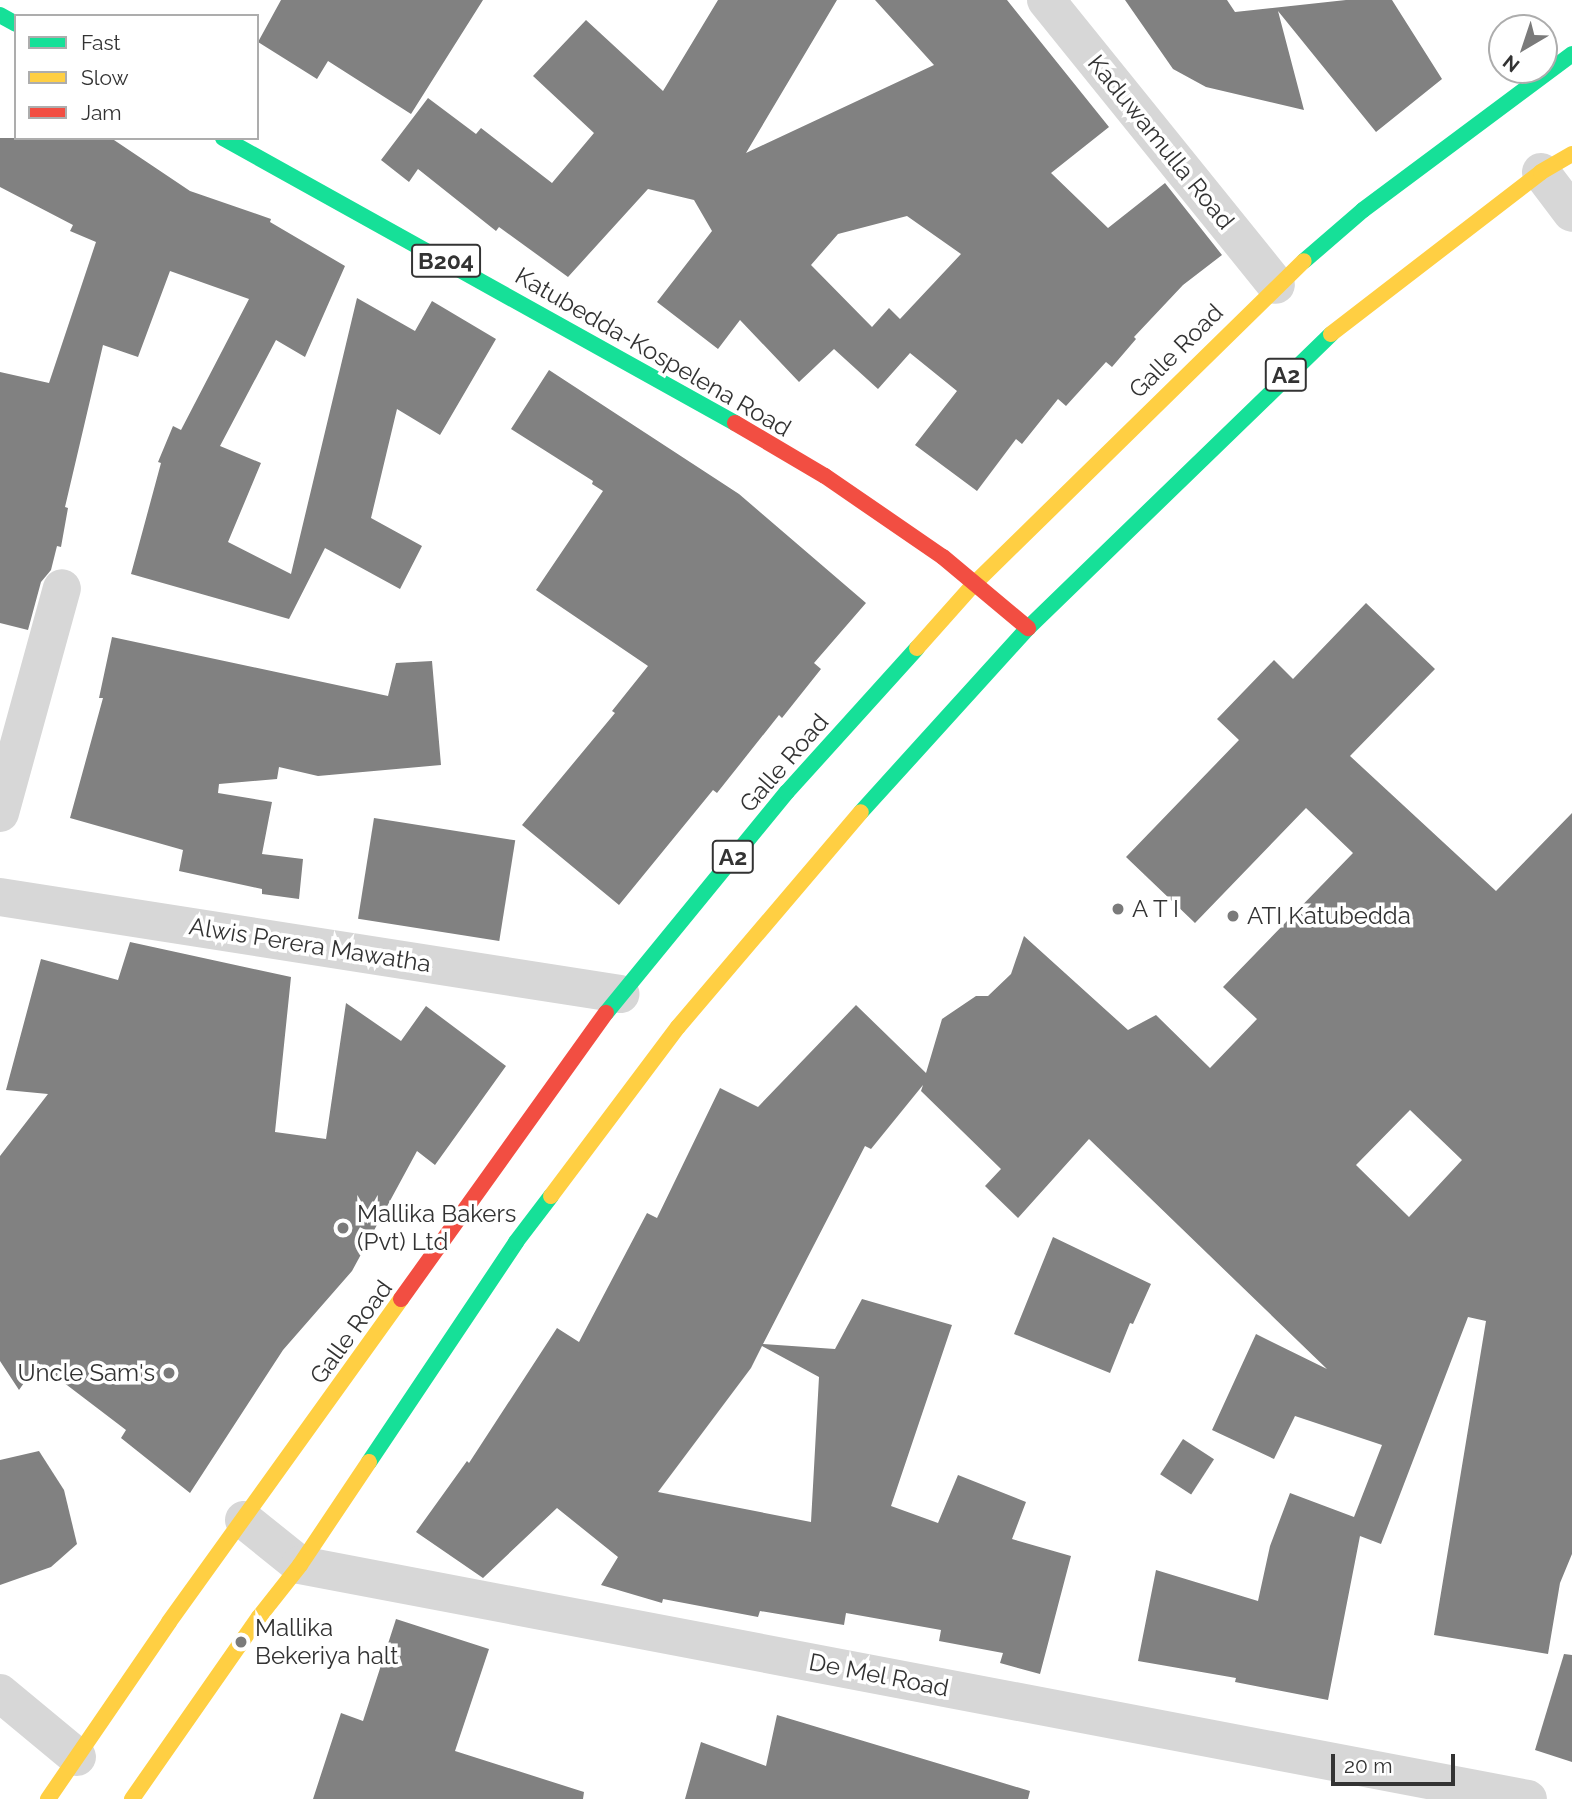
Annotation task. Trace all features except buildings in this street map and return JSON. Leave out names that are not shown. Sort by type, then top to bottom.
[{"type":"main road","name":"Galle Road","points":[[48,1799],[620,994],[787,792],[975,583],[1276,285],[1363,210],[1572,54]]},
{"type":"main road","name":"Katubedda-Kospelena Road","points":[[227,140],[668,384],[813,469],[943,557],[1027,628]]},
{"type":"main road","name":"A2","points":[[132,1799],[259,1617],[300,1565],[516,1242],[678,1027],[863,809],[1027,628],[1315,346],[1556,163]]},
{"type":"street","name":"Kaduwamulla Road","points":[[1046,0],[1276,285]]},
{"type":"street","points":[[1556,163],[1572,213]]},
{"type":"street","points":[[0,813],[62,588]]},
{"type":"street","name":"Alwis Perera Mawatha","points":[[0,897],[620,994]]},
{"type":"street","name":"De Mel Road","points":[[244,1520],[300,1565],[1528,1799]]},
{"type":"street","points":[[0,1693],[77,1757]]},
{"type":"traffic: fast","points":[[0,15],[14,23]]},
{"type":"traffic: fast","points":[[1304,261],[1363,210],[1572,54]]},
{"type":"traffic: fast","points":[[227,140],[735,423]]},
{"type":"traffic: fast","points":[[861,812],[1028,628],[1331,334]]},
{"type":"traffic: fast","points":[[606,1013],[787,792],[917,648]]},
{"type":"traffic: fast","points":[[369,1462],[516,1242],[551,1196]]},
{"type":"traffic: slow","points":[[1331,334],[1541,172],[1572,154]]},
{"type":"traffic: slow","points":[[917,648],[975,583],[1304,261]]},
{"type":"traffic: slow","points":[[551,1196],[678,1027],[861,812]]},
{"type":"traffic: slow","points":[[48,1799],[169,1622],[401,1299]]},
{"type":"traffic: slow","points":[[132,1799],[259,1617],[300,1565],[369,1462]]},
{"type":"traffic: jam","points":[[735,423],[825,476],[943,557],[1028,628]]},
{"type":"traffic: jam","points":[[401,1299],[606,1013]]},
{"type":"place","name":"A T I","points":[[1118,909]]},
{"type":"place","name":"ATI Katubedda","points":[[1233,916]]},
{"type":"place","name":"Mallika Bakers (Pvt) Ltd","points":[[343,1228]]},
{"type":"place","name":"Uncle Sam's","points":[[169,1373]]},
{"type":"place","name":"Mallika Bekeriya halt","points":[[241,1642]]}]
